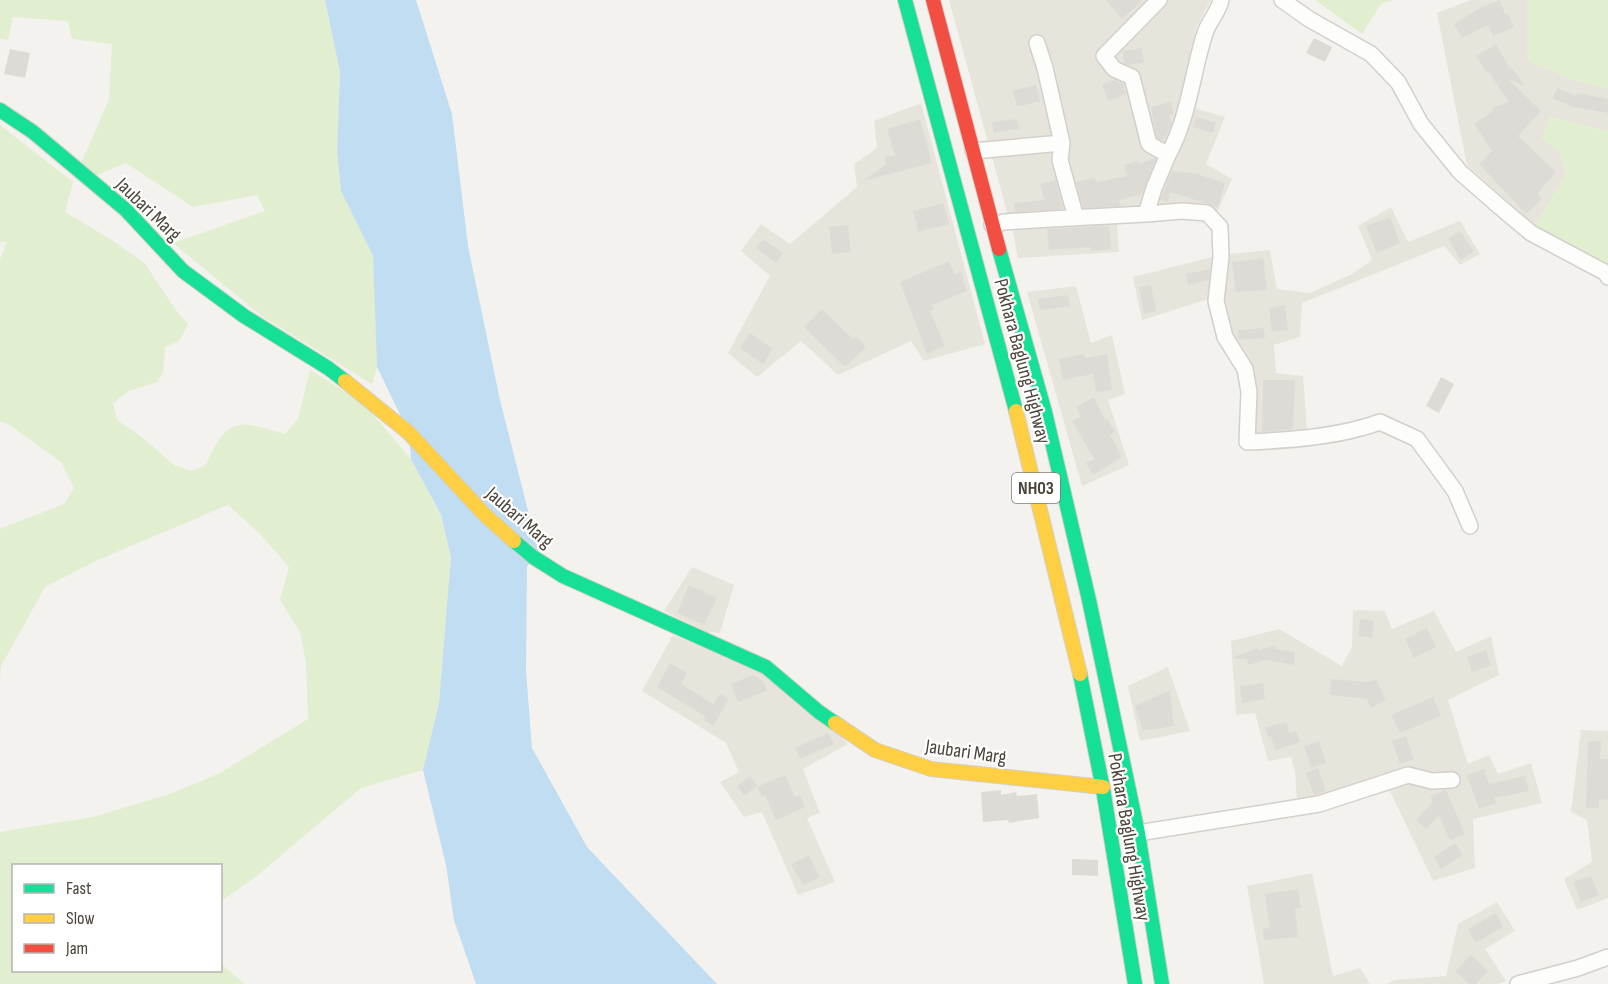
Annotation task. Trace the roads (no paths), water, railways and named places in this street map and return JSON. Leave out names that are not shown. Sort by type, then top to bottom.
[{"type":"main road","name":"Pokhara Baglung Highway","points":[[905,0],[1028,451],[1080,674],[1103,787],[1135,984]]},
{"type":"main road","name":"Pokhara Baglung Highway","points":[[933,0],[992,225],[1045,412],[1089,600],[1138,833],[1162,984]]},
{"type":"main road","name":"Jaubari Marg","points":[[0,110],[33,132],[126,210],[183,270],[244,316],[328,368],[409,433],[484,514],[533,557],[564,576],[766,667],[819,712],[875,750],[931,769],[1103,787]]},
{"type":"street","points":[[1159,0],[1104,56],[1114,69],[1132,77],[1149,144],[1168,154]]},
{"type":"street","points":[[1146,214],[1168,154],[1179,136],[1206,31],[1219,11],[1221,0]]},
{"type":"street","points":[[1282,0],[1309,19],[1371,54],[1398,82],[1422,124],[1460,172],[1500,207],[1531,233],[1606,273],[1608,277]]},
{"type":"street","points":[[1036,43],[1045,68],[1062,143],[1060,160],[1076,218]]},
{"type":"street","points":[[973,152],[1062,143]]},
{"type":"street","points":[[992,225],[1004,222],[1182,211],[1207,213],[1220,227],[1221,257],[1216,301],[1225,337],[1245,369],[1250,392],[1247,442],[1288,440],[1366,427],[1380,422],[1417,439],[1455,491],[1470,526]]},
{"type":"street","points":[[1138,833],[1319,804],[1408,775],[1432,781],[1452,780]]},
{"type":"street","points":[[1518,984],[1578,968],[1608,957]]},
{"type":"water","points":[[325,0],[416,0],[452,114],[468,246],[500,400],[538,550],[527,567],[526,671],[532,748],[587,847],[717,984],[476,984],[454,920],[446,865],[423,770],[439,703],[451,557],[441,515],[411,459],[409,433],[377,367],[373,256],[341,191],[337,151],[340,72]]}]
